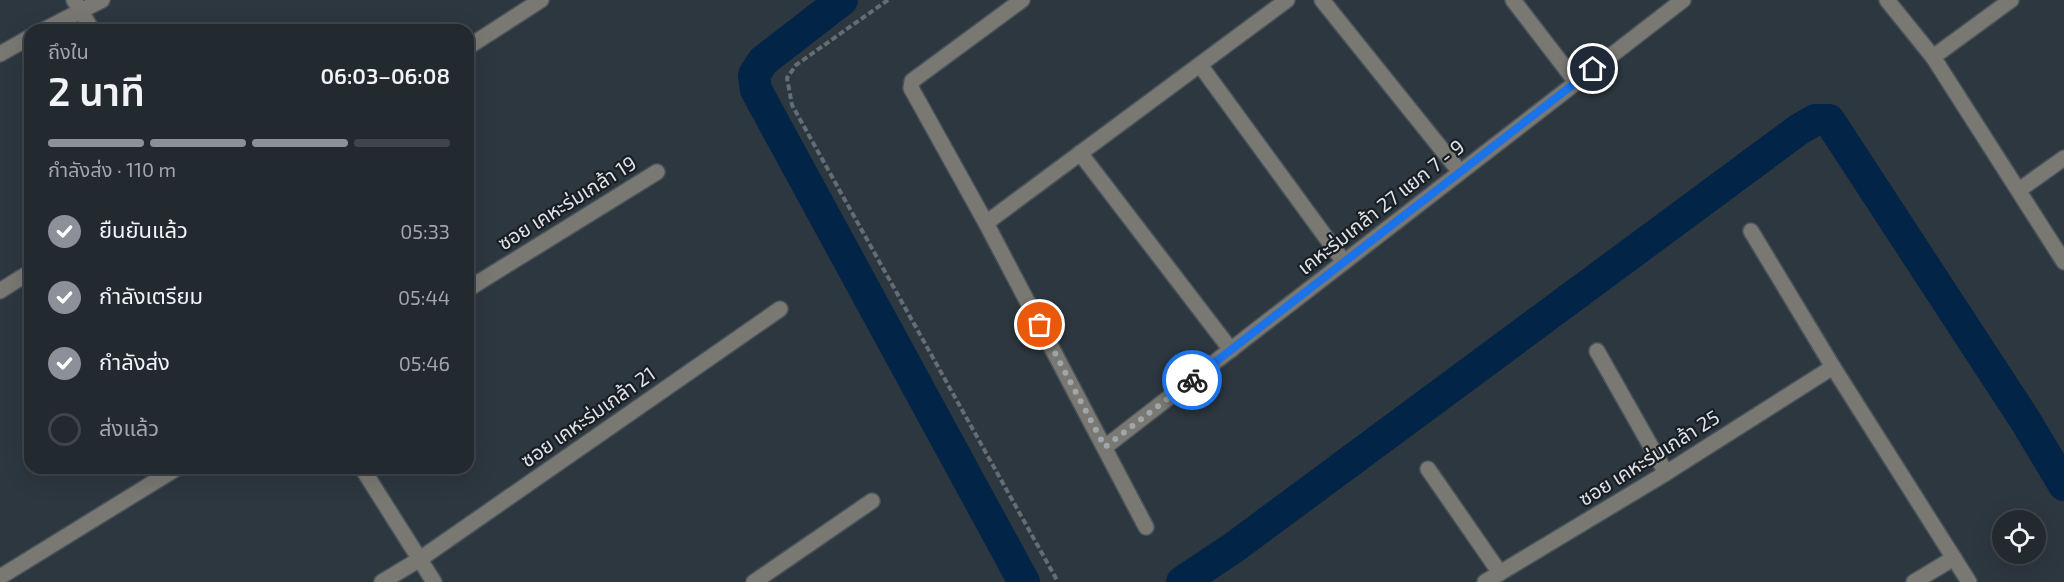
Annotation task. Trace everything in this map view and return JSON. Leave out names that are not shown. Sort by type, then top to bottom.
[{"type":"street","points":[[52,24],[78,6],[102,0]]},
{"type":"street","points":[[474,43],[541,0]]},
{"type":"street","points":[[1022,0],[912,81],[911,85],[1146,527]]},
{"type":"street","points":[[986,223],[1287,0]]},
{"type":"street","points":[[1322,0],[1460,172]]},
{"type":"street","points":[[1513,0],[1576,82]]},
{"type":"street","name":"เคหะร่มเกล้า 27 แยก 7 - 9","points":[[1105,447],[1683,0]]},
{"type":"street","points":[[1887,0],[1933,57],[2064,262]]},
{"type":"street","points":[[1933,57],[2011,0]]},
{"type":"street","points":[[78,6],[89,24]]},
{"type":"street","points":[[0,54],[24,40]]},
{"type":"street","points":[[1200,65],[1344,262]]},
{"type":"street","points":[[1080,153],[1231,350]]},
{"type":"street","points":[[2019,190],[2064,159]]},
{"type":"street","name":"ซอย เคหะร่มเกล้า 19","points":[[474,285],[657,172]]},
{"type":"street","points":[[1751,231],[1833,367],[1969,582]]},
{"type":"street","points":[[0,291],[24,276]]},
{"type":"street","name":"ซอย เคหะร่มเกล้า 21","points":[[382,582],[420,559],[780,309]]},
{"type":"street","points":[[1597,351],[1666,473]]},
{"type":"street","name":"ซอย เคหะร่มเกล้า 25","points":[[1485,582],[1666,473],[1833,367]]},
{"type":"street","points":[[1428,469],[1500,573]]},
{"type":"street","points":[[0,577],[167,474]]},
{"type":"street","points":[[366,474],[434,582]]},
{"type":"street","points":[[754,582],[872,501]]},
{"type":"street","points":[[1914,582],[1954,558]]},
{"type":"path","points":[[888,0],[796,65],[787,78],[792,105],[1059,582]]},
{"type":"waterway","points":[[842,0],[763,61],[754,75],[756,90],[1024,582]]},
{"type":"waterway","points":[[1182,582],[1233,548],[1798,130],[1815,120],[1829,120],[2025,420],[2064,485]]},
{"type":"way so far","points":[[1040,325],[1105,447],[1192,380]]},
{"type":"route","points":[[1192,380],[1593,69]]}]
